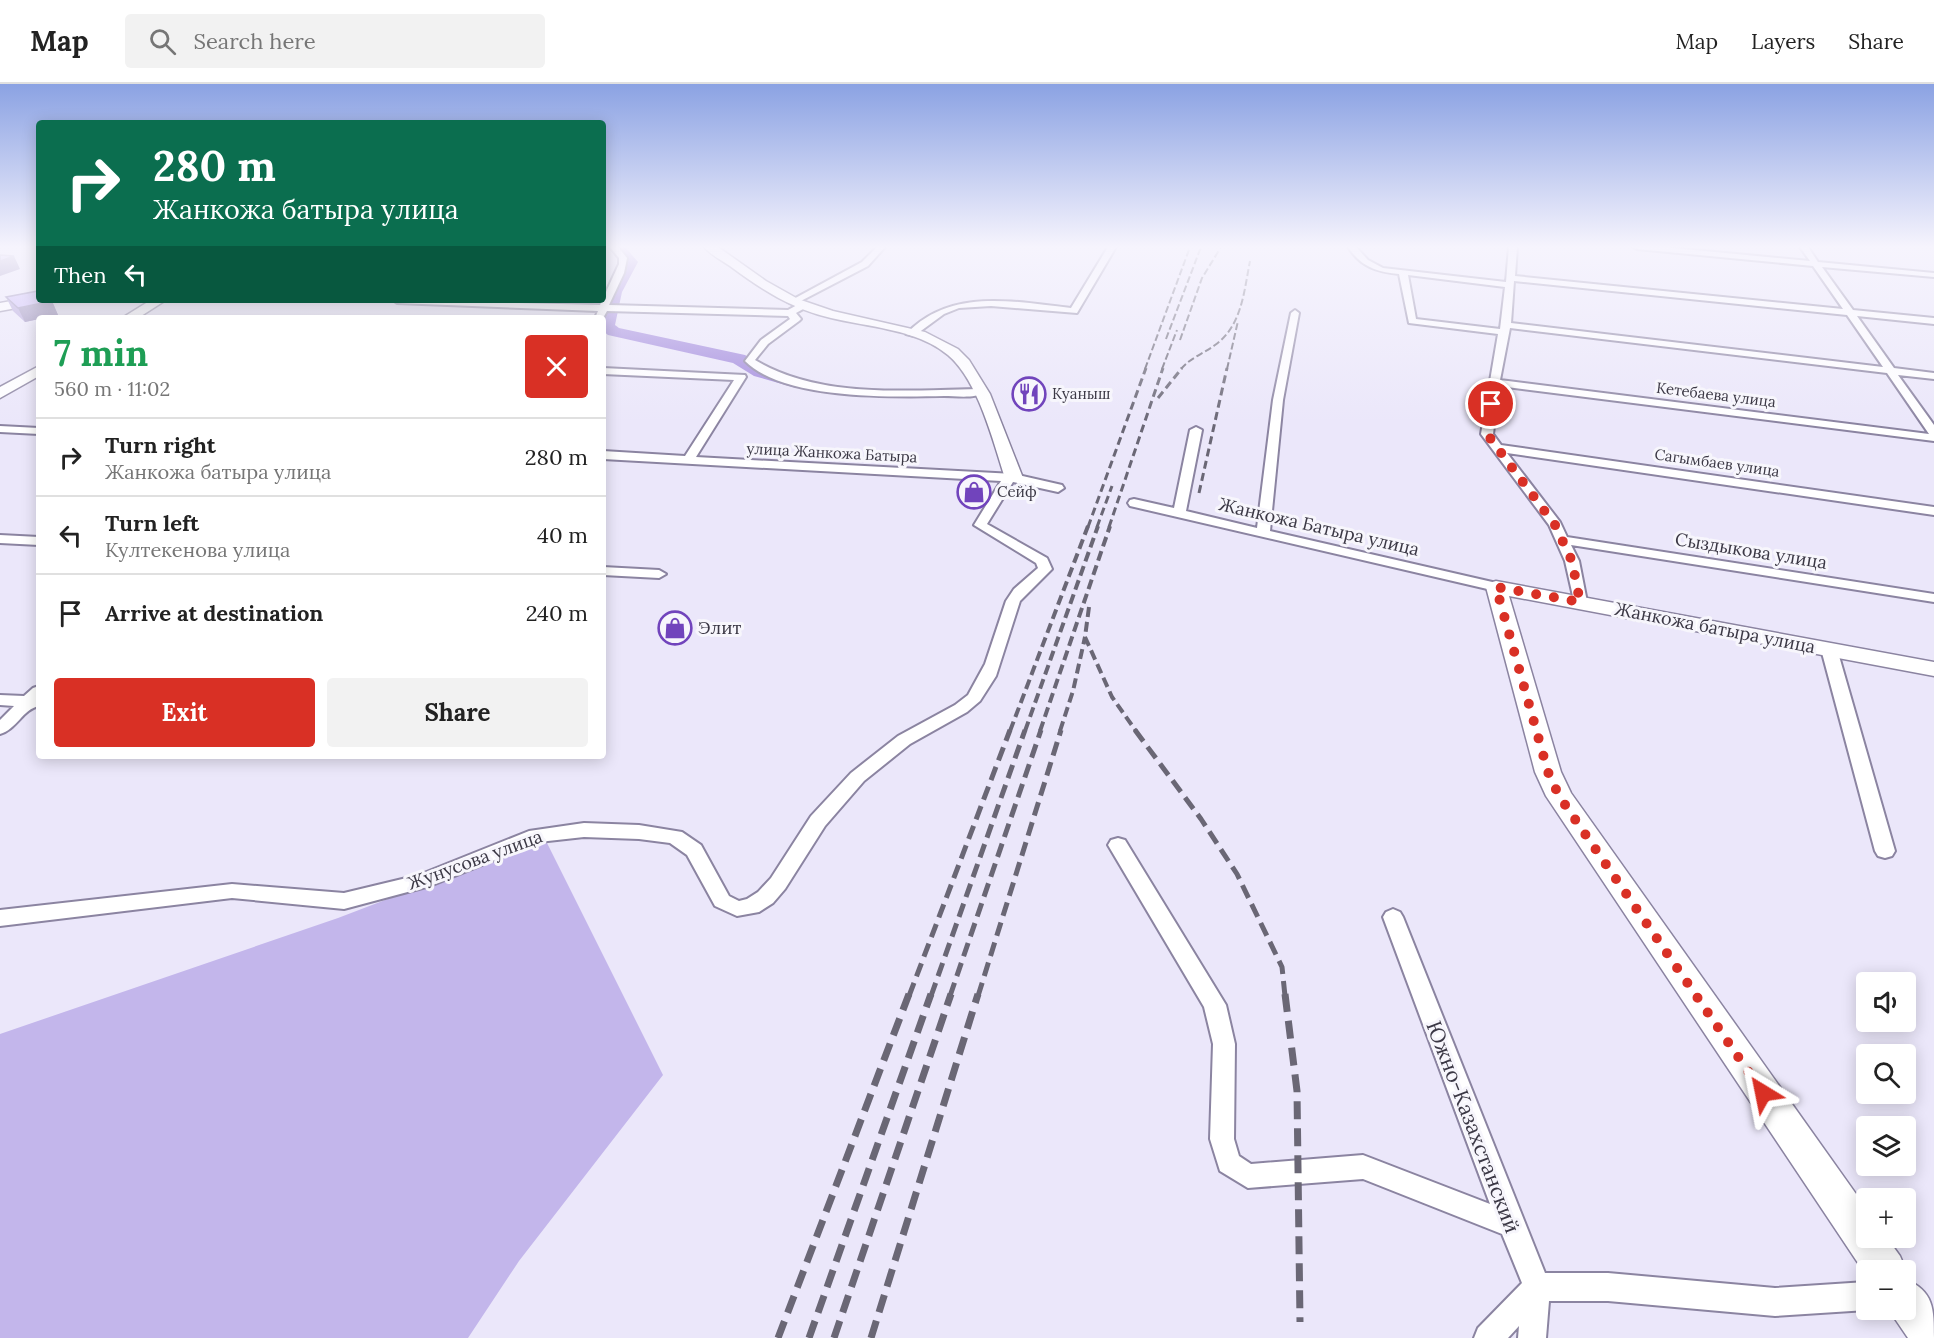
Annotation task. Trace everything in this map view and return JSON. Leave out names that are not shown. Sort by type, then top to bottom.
[{"type":"street","points":[[134,315],[150,306]]},
{"type":"street","points":[[476,315],[488,306]]},
{"type":"street","points":[[558,306],[605,308],[795,307],[931,339],[954,353],[979,392],[995,422],[1012,478]]},
{"type":"street","points":[[911,334],[944,311],[960,306]]},
{"type":"street","points":[[1008,306],[1074,311],[1077,306]]},
{"type":"street","points":[[1409,306],[1412,321],[1934,376]]},
{"type":"street","points":[[1507,306],[1487,434],[1555,525],[1572,561],[1580,602]]},
{"type":"street","points":[[1776,306],[1934,321]]},
{"type":"street","points":[[1845,306],[1934,433]]},
{"type":"street","points":[[795,307],[796,319],[762,343],[750,361],[762,371],[785,380],[843,389],[906,393],[979,392]]},
{"type":"street","points":[[600,315],[605,308]]},
{"type":"street","points":[[1263,532],[1278,400],[1295,313]]},
{"type":"street","points":[[606,371],[741,377],[688,460]]},
{"type":"street","points":[[0,393],[36,372]]},
{"type":"street","name":"Кетебаева улица","points":[[1494,382],[1934,438]]},
{"type":"street","points":[[0,429],[36,431]]},
{"type":"street","points":[[1179,513],[1196,430]]},
{"type":"street","name":"Сагымбаев улица","points":[[1496,448],[1934,511]]},
{"type":"street","name":"улица Жанкожа Батыра","points":[[606,455],[1012,478],[1058,488]]},
{"type":"street","name":"Жунусова улица","points":[[0,918],[232,891],[344,901],[423,881],[536,836],[584,830],[639,832],[675,837],[694,850],[722,901],[729,907],[753,908],[764,901],[772,891],[816,823],[856,777],[904,740],[973,700],[987,679],[1014,598],[1045,568],[1042,561],[980,525],[1012,478]]},
{"type":"street","name":"Жанкожа Батыра улица","points":[[1134,503],[1496,587]]},
{"type":"street","points":[[0,538],[36,541]]},
{"type":"street","name":"Сыздыкова улица","points":[[1562,540],[1934,598]]},
{"type":"street","points":[[606,571],[659,574]]},
{"type":"street","points":[[1496,587],[1548,772],[1559,796],[1879,1260]]},
{"type":"street","name":"Жанкожа батыра улица","points":[[1496,587],[1934,669]]},
{"type":"street","points":[[1829,649],[1886,850]]},
{"type":"street","points":[[0,700],[35,699]]},
{"type":"street","points":[[0,729],[35,699]]},
{"type":"street","points":[[1118,845],[1215,1005],[1224,1044],[1222,1139],[1229,1163],[1248,1176],[1363,1167],[1510,1225]]},
{"type":"street","name":"Южно-Казахстанский","points":[[1393,917],[1510,1225],[1538,1287]]},
{"type":"street","points":[[1488,1338],[1538,1287],[1608,1287],[1775,1302],[1856,1297]]},
{"type":"street","points":[[1532,1338],[1538,1287]]},
{"type":"street","points":[[1916,1315],[1932,1338]]},
{"type":"shaded area","points":[[545,839],[663,1075],[519,1261],[468,1338],[0,1338],[0,1034],[338,918]]},
{"type":"waterway","points":[[612,306],[607,326],[614,332],[739,359],[760,372],[796,383]]},
{"type":"railway","points":[[1145,369],[1168,306]]},
{"type":"railway","points":[[1166,339],[1179,306]]},
{"type":"railway","points":[[1180,340],[1192,306]]},
{"type":"railway","points":[[1182,368],[1224,337],[1231,328],[1240,306]]},
{"type":"railway","points":[[1227,369],[1238,321]]},
{"type":"railway","points":[[1162,369],[1177,330]]},
{"type":"railway","points":[[1088,527],[1146,368]]},
{"type":"railway","points":[[1109,527],[1163,368]]},
{"type":"railway","points":[[1158,398],[1182,368]]},
{"type":"railway","points":[[1199,493],[1227,368]]},
{"type":"railway","points":[[1097,527],[1112,486]]},
{"type":"railway","points":[[1010,731],[1088,526]]},
{"type":"railway","points":[[1025,731],[1098,526]]},
{"type":"railway","points":[[1040,731],[1110,526]]},
{"type":"railway","points":[[1085,637],[1089,607]]},
{"type":"railway","points":[[1060,731],[1073,691],[1085,637]]},
{"type":"railway","points":[[1085,637],[1112,697],[1136,731]]},
{"type":"railway","points":[[909,996],[1010,730]]},
{"type":"railway","points":[[931,996],[1025,730]]},
{"type":"railway","points":[[950,996],[1041,730]]},
{"type":"railway","points":[[978,996],[1061,730]]},
{"type":"railway","points":[[1135,730],[1201,819],[1237,874],[1282,967],[1285,996]]},
{"type":"railway","points":[[778,1338],[909,994]]},
{"type":"railway","points":[[809,1338],[931,994]]},
{"type":"railway","points":[[834,1338],[951,994]]},
{"type":"railway","points":[[871,1338],[978,994]]},
{"type":"railway","points":[[1285,994],[1297,1091],[1300,1322]]},
{"type":"place","name":"Куаныш","points":[[1029,394]]},
{"type":"place","name":"Сейф","points":[[974,492]]},
{"type":"place","name":"Элит","points":[[675,628]]},
{"type":"route","points":[[1491,404],[1487,434],[1555,525],[1572,561],[1580,602],[1496,587],[1548,772],[1559,796],[1763,1093]]}]
